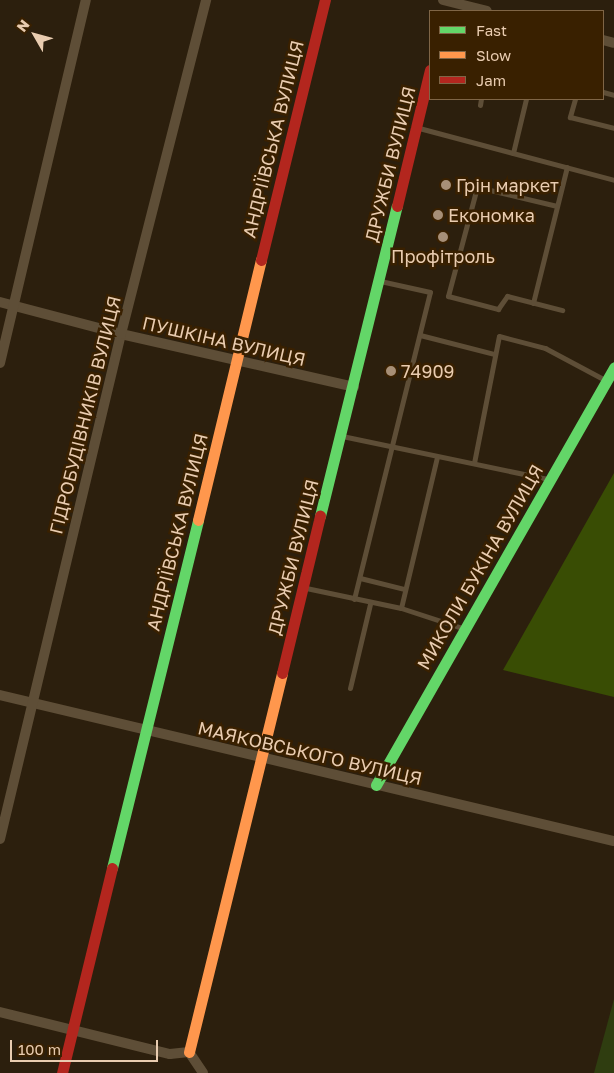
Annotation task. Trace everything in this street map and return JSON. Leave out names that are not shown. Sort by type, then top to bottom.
[{"type":"street","points":[[0,363],[86,0]]},
{"type":"street","name":"ГІДРОБУДІВНИКІВ ВУЛИЦЯ","points":[[0,839],[121,334],[206,0]]},
{"type":"street","name":"АНДРІЇВСЬКА ВУЛИЦЯ","points":[[62,1073],[325,0]]},
{"type":"street","points":[[445,3],[482,10]]},
{"type":"street","name":"ДРУЖБИ ВУЛИЦЯ","points":[[189,1052],[260,759],[342,436],[429,74]]},
{"type":"street","name":"ПУШКІНА ВУЛИЦЯ","points":[[0,302],[121,334],[354,387]]},
{"type":"street","name":"МИКОЛИ БУКІНА ВУЛИЦЯ","points":[[376,785],[614,367]]},
{"type":"street","name":"МАЯКОВСЬКОГО ВУЛИЦЯ","points":[[0,695],[260,759],[614,841]]},
{"type":"street","points":[[0,1012],[170,1054],[189,1052],[203,1073]]},
{"type":"lane","points":[[480,105],[481,100]]},
{"type":"lane","points":[[513,153],[526,100]]},
{"type":"lane","points":[[575,100],[570,117],[614,128]]},
{"type":"lane","points":[[416,127],[614,180]]},
{"type":"lane","points":[[533,303],[567,168]]},
{"type":"lane","points":[[557,206],[477,187],[448,296],[498,309],[507,296],[562,310]]},
{"type":"lane","points":[[354,599],[393,448],[430,292],[380,281]]},
{"type":"lane","points":[[420,335],[494,354]]},
{"type":"lane","points":[[474,463],[499,336],[545,348],[606,381]]},
{"type":"lane","points":[[342,436],[550,480]]},
{"type":"lane","points":[[401,608],[437,457]]},
{"type":"lane","points":[[360,578],[404,589]]},
{"type":"lane","points":[[304,587],[370,604],[401,608],[465,629]]},
{"type":"lane","points":[[350,688],[370,604]]},
{"type":"green space","points":[[614,473],[614,697],[503,670]]},
{"type":"green space","points":[[614,999],[614,1073],[594,1073]]},
{"type":"traffic: fast","points":[[320,516],[397,206]]},
{"type":"traffic: fast","points":[[376,785],[614,367]]},
{"type":"traffic: fast","points":[[112,868],[198,520]]},
{"type":"traffic: slow","points":[[198,520],[261,260]]},
{"type":"traffic: slow","points":[[189,1052],[282,673]]},
{"type":"traffic: jam","points":[[261,260],[325,0]]},
{"type":"traffic: jam","points":[[397,206],[429,74]]},
{"type":"traffic: jam","points":[[282,673],[320,516]]},
{"type":"traffic: jam","points":[[62,1073],[112,868]]},
{"type":"place","name":"Грін маркет","points":[[446,185]]},
{"type":"place","name":"Економка","points":[[438,215]]},
{"type":"place","name":"Профітроль","points":[[443,237]]},
{"type":"place","name":"74909","points":[[391,371]]}]
